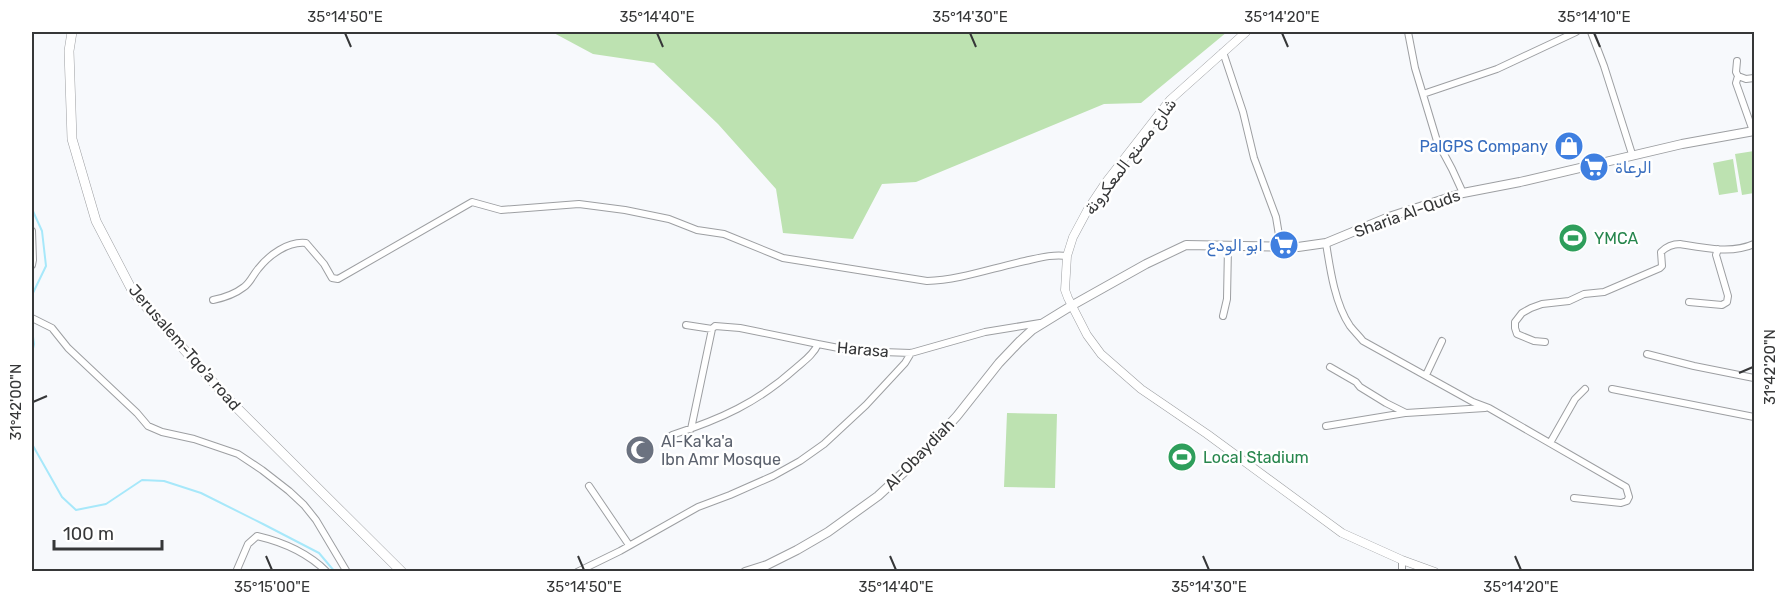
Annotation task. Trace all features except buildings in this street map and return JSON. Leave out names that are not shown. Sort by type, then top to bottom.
[{"type":"main road","name":"Jerusalem-Tqo'a road","points":[[72,32],[69,51],[72,139],[96,221],[134,292],[228,399],[402,572]]},
{"type":"main road","name":"Sharia Al-Quds","points":[[1071,306],[1146,264],[1186,245],[1298,248],[1326,243],[1406,211],[1462,193],[1520,182],[1632,154],[1754,131]]},
{"type":"main road","name":"Al-Obaydiah","points":[[745,572],[767,566],[797,550],[828,532],[878,496],[917,460],[1006,356],[1032,330],[1071,306]]},
{"type":"street","name":"شارع مصنع المعكرونة","points":[[1246,32],[1170,100],[1106,182],[1088,208],[1073,237],[1067,256],[1065,290],[1086,335],[1101,354],[1141,389],[1207,434],[1342,533],[1434,572]]},
{"type":"street","points":[[1408,32],[1415,68],[1437,141],[1462,193]]},
{"type":"street","points":[[1423,94],[1497,69],[1576,32]]},
{"type":"street","points":[[1591,32],[1632,154]]},
{"type":"street","points":[[1222,52],[1243,112],[1254,158],[1276,217],[1281,247]]},
{"type":"street","points":[[1737,61],[1737,82],[1754,131]]},
{"type":"street","points":[[1738,76],[1746,79],[1755,78]]},
{"type":"street","points":[[213,300],[244,287],[265,261],[291,244],[306,243],[324,264],[332,278],[338,279],[472,202],[501,210],[579,204],[625,210],[669,219],[697,230],[724,234],[783,258],[927,281],[945,280],[1055,255],[1067,256]]},
{"type":"street","points":[[32,231],[32,265]]},
{"type":"street","points":[[1326,243],[1330,272],[1345,316],[1363,341],[1488,408],[1626,487],[1629,497],[1621,504],[1574,498]]},
{"type":"street","points":[[1545,342],[1534,341],[1516,334],[1515,322],[1522,313],[1542,304],[1558,303],[1584,294],[1604,292],[1660,268],[1662,267],[1661,252],[1673,244],[1739,249],[1755,244]]},
{"type":"street","points":[[1223,316],[1227,299],[1228,247]]},
{"type":"street","points":[[1689,302],[1722,305],[1727,302],[1728,296],[1716,255],[1718,249]]},
{"type":"street","points":[[32,318],[52,328],[69,348],[148,426],[238,454],[280,484],[304,505],[316,520],[347,572]]},
{"type":"street","name":"Harasa","points":[[672,435],[729,414],[760,396],[794,370],[816,350],[818,344],[854,351],[911,353],[985,332],[1044,322]]},
{"type":"street","points":[[686,325],[740,328],[818,344]]},
{"type":"street","points":[[691,429],[712,328]]},
{"type":"street","points":[[1426,375],[1442,341]]},
{"type":"street","points":[[577,572],[698,507],[773,476],[824,444],[866,405],[905,363],[911,353]]},
{"type":"street","points":[[1647,354],[1755,378]]},
{"type":"street","points":[[1330,367],[1386,403],[1406,413]]},
{"type":"street","points":[[1550,443],[1575,399],[1585,389]]},
{"type":"street","points":[[1612,389],[1755,417]]},
{"type":"street","points":[[1326,426],[1406,413],[1488,408]]},
{"type":"street","points":[[589,486],[629,545]]},
{"type":"street","points":[[236,572],[248,544],[257,536],[279,541],[301,552],[327,572]]},
{"type":"street","points":[[1402,560],[1402,572]]},
{"type":"green space","points":[[552,32],[1227,32],[1141,103],[1104,104],[916,182],[882,184],[853,239],[783,233],[776,189],[718,124],[654,63],[593,54]]},
{"type":"green space","points":[[1754,151],[1754,193],[1742,195],[1735,154]]},
{"type":"green space","points":[[1733,159],[1738,192],[1719,195],[1713,163]]},
{"type":"green space","points":[[1007,413],[1057,414],[1055,488],[1004,487]]},
{"type":"waterway","points":[[32,119],[32,136]]},
{"type":"waterway","points":[[32,209],[42,231],[46,266],[32,295]]},
{"type":"waterway","points":[[32,330],[34,344],[32,353]]},
{"type":"waterway","points":[[32,444],[62,497],[76,510],[106,504],[142,480],[164,481],[201,493],[319,553],[335,572]]},
{"type":"place","name":"PalGPS Company","points":[[1569,146]]},
{"type":"place","name":"الرعاة","points":[[1594,167]]},
{"type":"place","name":"YMCA","points":[[1573,238]]},
{"type":"place","name":"ابو الودع","points":[[1284,245]]},
{"type":"place","name":"Al-Ka'ka'a Ibn Amr Mosque","points":[[640,450]]},
{"type":"place","name":"Local Stadium","points":[[1182,457]]}]
